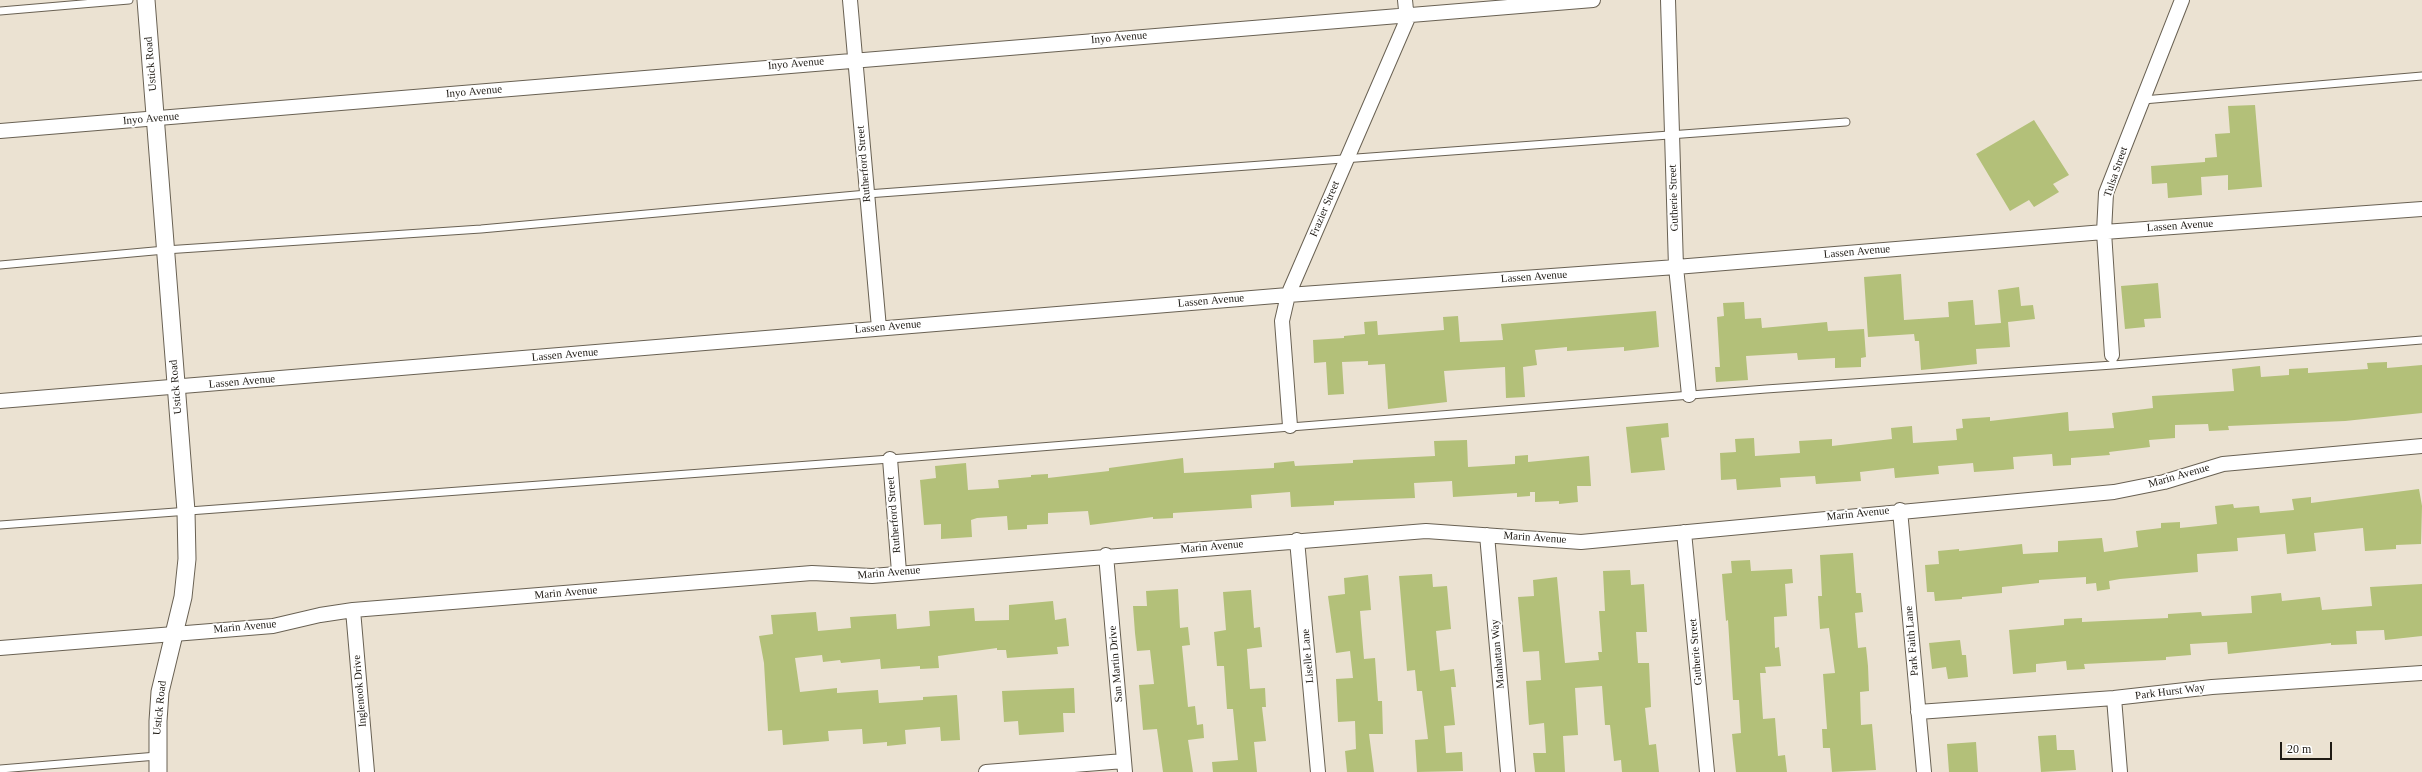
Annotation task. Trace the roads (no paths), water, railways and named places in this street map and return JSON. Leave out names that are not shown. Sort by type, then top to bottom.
[{"type":"street","name":"Ustick Road","points":[[146,0],[186,511],[185,574],[183,596],[160,692],[158,764]]},
{"type":"street","name":"Rutherford Street","points":[[850,0],[879,328]]},
{"type":"street","name":"Frazier Street","points":[[1290,426],[1282,321],[1288,295],[1407,20],[1405,0]]},
{"type":"street","name":"Inyo Avenue","points":[[0,131],[855,59],[1406,15],[1531,2],[1593,0]]},
{"type":"street","name":"Gutherie Street","points":[[1668,0],[1676,267],[1689,395]]},
{"type":"street","name":"Tulsa Street","points":[[2112,360],[2104,232],[2106,193],[2182,0]]},
{"type":"street","name":"Lassen Avenue","points":[[0,401],[176,388],[879,328],[1288,295],[1676,267],[2104,232],[2422,210]]},
{"type":"street","name":"Marin Avenue","points":[[0,648],[174,632],[273,626],[320,615],[353,610],[812,573],[872,576],[899,572],[1106,555],[1426,531],[1581,542],[1900,510],[2114,492],[2164,482],[2222,464],[2422,446]]},
{"type":"street","name":"Rutherford Street","points":[[890,459],[899,572]]},
{"type":"street","name":"Park Faith Lane","points":[[1900,510],[1924,772]]},
{"type":"street","name":"Gutherie Street","points":[[1684,532],[1707,772]]},
{"type":"street","name":"Manhattan Way","points":[[1487,535],[1508,772]]},
{"type":"street","name":"Liselle Lane","points":[[1297,540],[1318,772]]},
{"type":"street","name":"San Martin Drive","points":[[1106,555],[1125,766]]},
{"type":"street","name":"Inglenook Drive","points":[[353,610],[367,772]]},
{"type":"street","name":"Park Hurst Way","points":[[1918,712],[2114,698],[2212,687],[2422,673]]},
{"type":"street","points":[[2114,698],[2120,772]]},
{"type":"street","points":[[986,772],[1125,766]]},
{"type":"lane","points":[[0,11],[130,0]]},
{"type":"lane","points":[[2143,100],[2422,76]]},
{"type":"lane","points":[[0,265],[165,250],[481,229],[867,194],[1846,122]]},
{"type":"lane","points":[[0,524],[890,459],[2112,360],[2422,340]]},
{"type":"lane","points":[[0,769],[158,764]]}]
